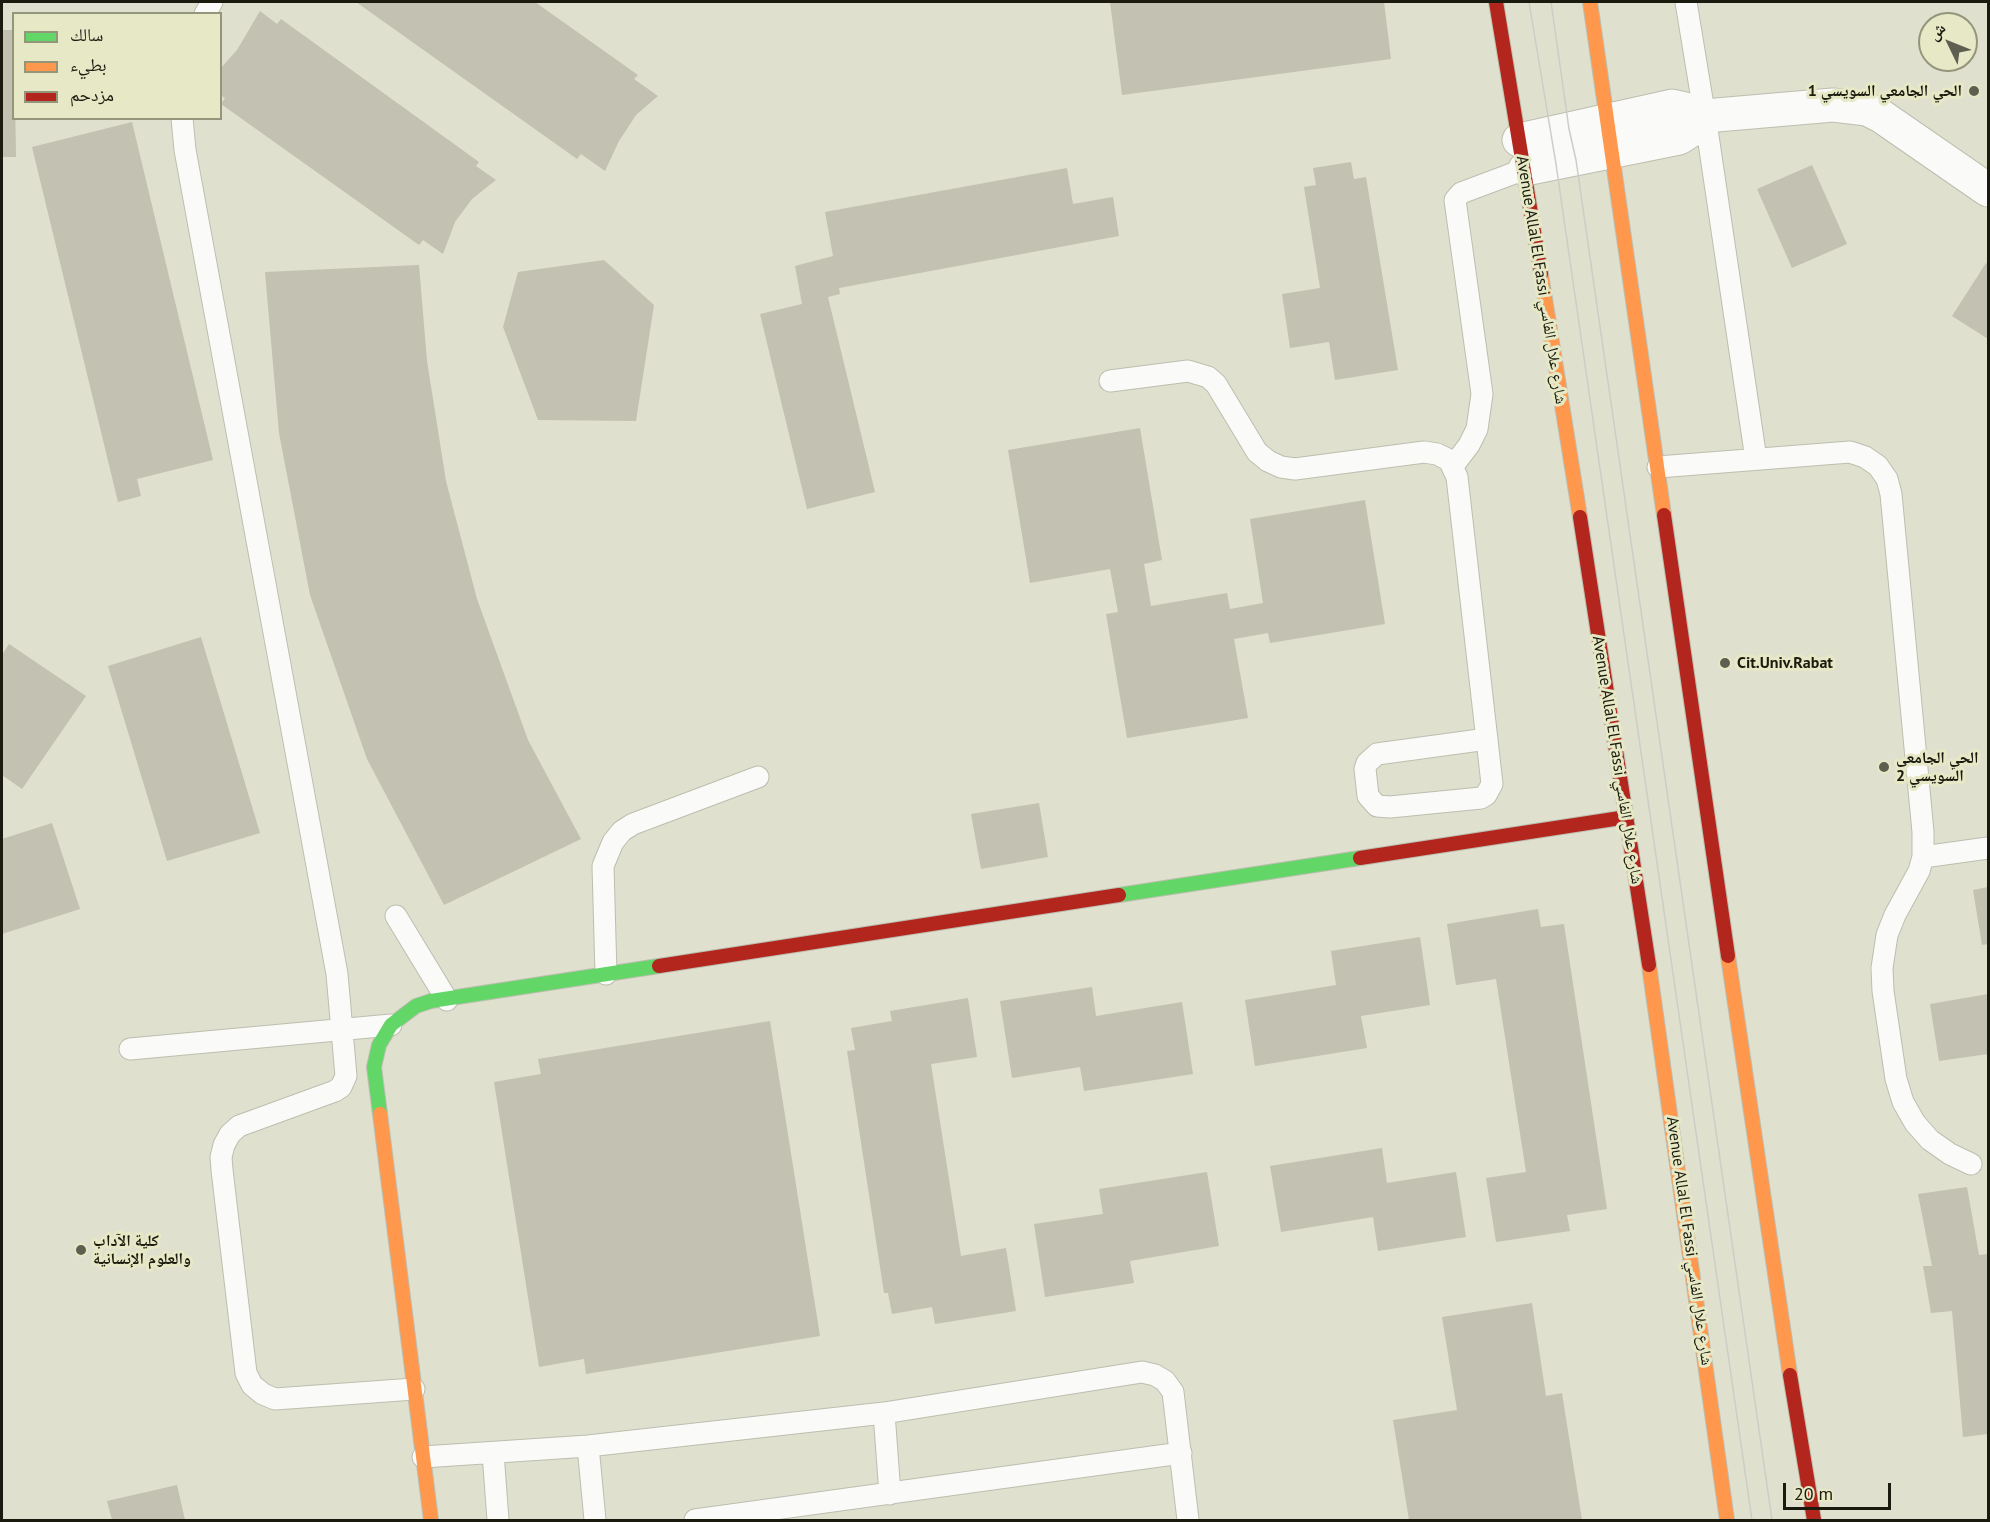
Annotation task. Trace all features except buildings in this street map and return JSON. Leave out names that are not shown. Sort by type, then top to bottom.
[{"type":"street","name":"Avenue Allal El Fassi شارع علال الفاسي","points":[[1496,2],[1626,817],[1678,1162],[1727,1521]]},
{"type":"street","points":[[1590,2],[1610,154],[1658,467],[1782,1325],[1814,1521]]},
{"type":"street","points":[[1522,154],[1606,121],[1672,106],[1695,111],[1705,116],[1833,105],[1867,109],[1881,116],[1989,190]]},
{"type":"street","points":[[1522,154],[1610,154],[1679,138],[1698,126],[1705,116]]},
{"type":"street","points":[[431,1521],[374,1066],[379,1045],[391,1026],[403,1014],[416,1006],[431,1001],[1626,817]]},
{"type":"lane","points":[[1686,2],[1756,459]]},
{"type":"lane","points":[[182,120],[185,150],[337,974],[346,1076],[341,1087],[330,1093],[239,1126],[230,1134],[224,1145],[221,1157],[222,1170],[246,1373],[252,1385],[263,1394],[275,1399],[414,1389]]},
{"type":"lane","points":[[1453,466],[1469,445],[1477,429],[1482,393],[1455,200],[1461,193],[1522,154]]},
{"type":"lane","points":[[1110,381],[1188,371],[1208,377],[1216,384],[1257,452],[1268,461],[1281,467],[1295,469],[1424,452],[1437,454],[1449,460],[1457,477],[1487,739],[1492,784],[1486,795],[1481,798],[1383,807],[1377,806],[1368,796],[1365,769],[1367,763],[1377,754],[1487,739]]},
{"type":"lane","points":[[1658,467],[1850,452],[1866,457],[1878,466],[1887,479],[1891,494],[1923,823],[1923,857],[1919,872],[1895,915],[1887,935],[1882,968],[1896,1079],[1903,1102],[1915,1123],[1930,1140],[1950,1154],[1971,1164]]},
{"type":"lane","points":[[606,974],[603,866],[622,831],[633,824],[758,777]]},
{"type":"lane","points":[[1923,857],[1989,848]]},
{"type":"lane","points":[[396,916],[447,1000]]},
{"type":"lane","points":[[130,1049],[391,1026]]},
{"type":"lane","points":[[423,1457],[588,1446],[884,1413],[1142,1372],[1155,1375],[1165,1381],[1173,1392],[1188,1521]]},
{"type":"lane","points":[[884,1413],[890,1494]]},
{"type":"lane","points":[[588,1446],[596,1521]]},
{"type":"lane","points":[[493,1453],[498,1521]]},
{"type":"lane","points":[[695,1521],[1181,1453]]},
{"type":"tram line","points":[[1529,2],[1556,164],[1752,1520]]},
{"type":"tram line","points":[[1551,2],[1569,129],[1576,160],[1772,1520]]},
{"type":"traffic: fast","points":[[1119,895],[1360,858]]},
{"type":"traffic: fast","points":[[380,1114],[374,1067],[379,1045],[391,1025],[416,1006],[431,1001],[659,966]]},
{"type":"traffic: slow","points":[[1590,2],[1664,515]]},
{"type":"traffic: slow","points":[[1541,274],[1580,517]]},
{"type":"traffic: slow","points":[[1728,956],[1790,1375]]},
{"type":"traffic: slow","points":[[1649,965],[1727,1520]]},
{"type":"traffic: slow","points":[[380,1114],[431,1520]]},
{"type":"traffic: jam","points":[[1496,2],[1541,274]]},
{"type":"traffic: jam","points":[[1664,515],[1728,956]]},
{"type":"traffic: jam","points":[[1580,517],[1649,965]]},
{"type":"traffic: jam","points":[[1360,858],[1627,817]]},
{"type":"traffic: jam","points":[[659,966],[1119,895]]},
{"type":"traffic: jam","points":[[1790,1375],[1814,1520]]},
{"type":"place","name":"الحي الجامعي السويسي 1","points":[[1974,91]]},
{"type":"place","name":"Cit.Univ.Rabat","points":[[1725,663]]},
{"type":"place","name":"الحي الجامعي السويسي 2","points":[[1884,767]]},
{"type":"place","name":"كلية الآداب والعلوم الإنسانية","points":[[81,1250]]}]
